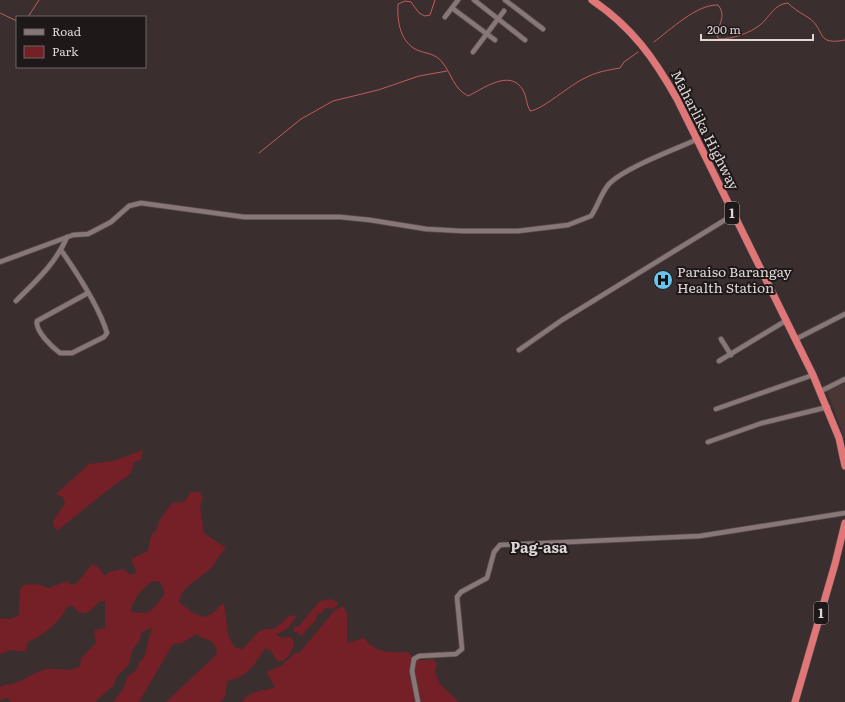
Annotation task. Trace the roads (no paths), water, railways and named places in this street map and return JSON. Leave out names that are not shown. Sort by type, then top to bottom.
[{"type":"highway","name":"Maharlika Highway","points":[[592,0],[621,22],[644,46],[668,84],[698,139],[734,215],[814,375],[828,407],[839,438],[845,466]]},
{"type":"highway","name":"1","points":[[795,702],[837,558],[845,522]]},
{"type":"street","points":[[445,17],[458,0]]},
{"type":"street","points":[[474,0],[525,40]]},
{"type":"street","points":[[505,0],[543,29]]},
{"type":"street","points":[[452,8],[495,40]]},
{"type":"street","points":[[473,52],[504,11]]},
{"type":"street","points":[[0,262],[67,237],[88,234],[104,226],[129,206],[141,203],[244,216],[340,217],[426,229],[462,231],[518,231],[568,225],[591,216],[605,189],[612,181],[633,168],[698,139]]},
{"type":"street","points":[[518,350],[562,320],[734,215]]},
{"type":"street","points":[[16,301],[46,271],[61,250],[67,237]]},
{"type":"street","points":[[61,250],[79,276],[88,293],[106,330],[106,335],[72,353],[60,353],[37,328],[37,321],[88,293]]},
{"type":"street","points":[[796,339],[845,315]]},
{"type":"street","points":[[719,361],[786,320]]},
{"type":"street","points":[[721,339],[731,355]]},
{"type":"street","points":[[716,409],[814,375]]},
{"type":"street","points":[[821,391],[845,379]]},
{"type":"street","points":[[708,442],[762,423],[828,407]]},
{"type":"street","points":[[418,702],[412,671],[414,659],[419,656],[456,654],[462,649],[457,596],[461,592],[488,578],[494,552],[500,545],[686,537],[845,513]]},
{"type":"waterway","points":[[29,16],[39,0]]},
{"type":"waterway","points":[[435,0],[430,15],[425,16],[419,13],[411,2],[405,1],[398,4],[399,24],[403,36],[407,42],[417,50],[433,55],[439,59],[459,89],[468,96],[496,82],[504,80],[511,81],[518,84],[523,90],[530,111],[535,110],[589,76],[620,68],[624,62],[638,52]]},
{"type":"waterway","points":[[654,42],[693,13],[710,6],[718,5],[721,9],[722,16],[717,36],[719,39],[724,39],[735,37],[751,31],[764,22],[776,8],[788,3],[809,18],[818,27],[825,39],[829,41],[845,40]]},
{"type":"waterway","points":[[0,13],[16,21]]},
{"type":"waterway","points":[[259,153],[301,119],[333,101],[378,90],[419,76],[447,71]]},
{"type":"place","name":"Paraiso Barangay Health Station","points":[[663,280]]},
{"type":"district","name":"Pag-asa","points":[[539,548]]}]
